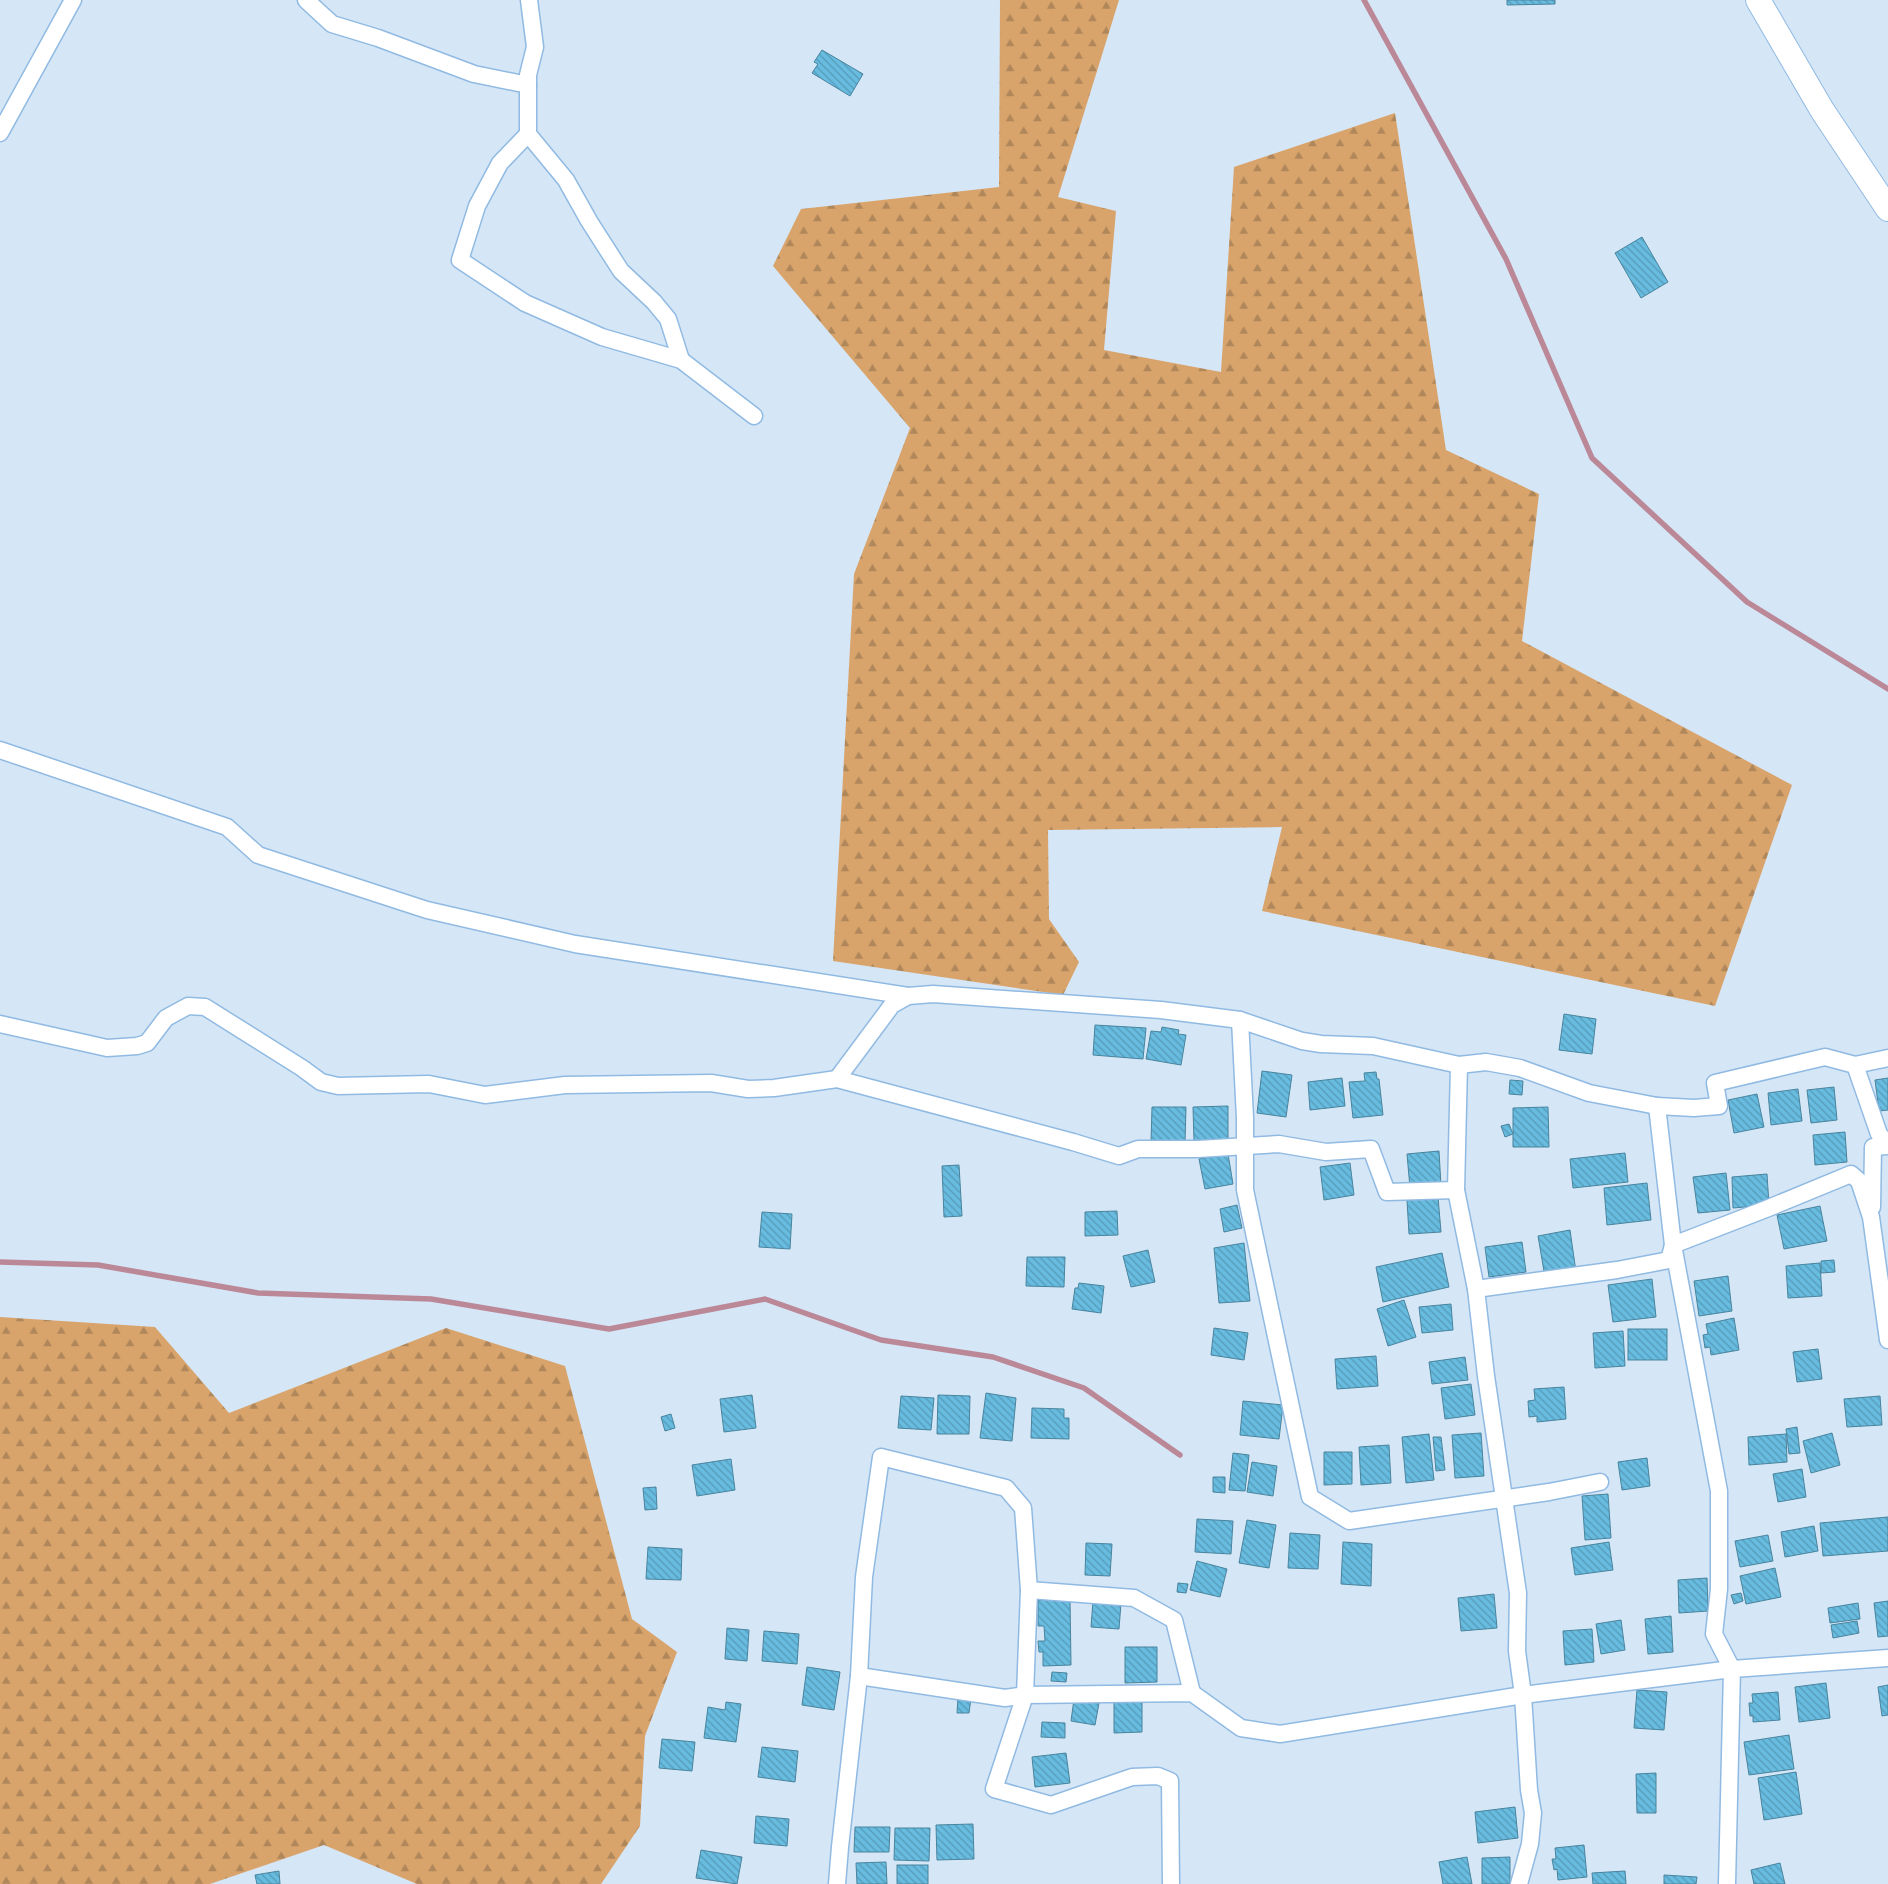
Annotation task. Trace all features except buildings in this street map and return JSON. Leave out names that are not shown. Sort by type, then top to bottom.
[{"type":"main road","points":[[1758,0],[1822,110],[1888,209]]},
{"type":"street","points":[[0,133],[73,0]]},
{"type":"street","points":[[306,0],[332,24],[378,38],[474,74],[528,85]]},
{"type":"street","points":[[529,0],[535,47],[528,75],[528,134],[566,180],[589,221],[621,271],[654,302],[668,319],[681,360]]},
{"type":"street","points":[[528,134],[500,163],[477,206],[460,260],[533,307],[602,337],[681,360],[754,416]]},
{"type":"street","points":[[0,750],[227,827],[258,854],[427,910],[575,944],[908,996],[933,994],[1095,1005],[1162,1010],[1240,1020],[1302,1042],[1373,1046],[1459,1065],[1486,1062],[1520,1068],[1589,1093],[1658,1106],[1694,1108],[1719,1106],[1715,1082],[1825,1057],[1855,1065],[1888,1058]]},
{"type":"street","points":[[836,1079],[892,1005],[908,996]]},
{"type":"street","points":[[0,1024],[108,1048],[137,1046],[148,1043],[166,1018],[188,1006],[205,1007],[321,1082],[338,1086],[429,1084],[485,1095],[564,1085],[711,1083],[748,1089],[774,1088],[836,1079],[1119,1156],[1138,1149],[1198,1150],[1279,1144],[1326,1152],[1371,1149],[1387,1192],[1456,1190]]},
{"type":"street","points":[[1240,1020],[1246,1118],[1245,1190],[1310,1497],[1349,1521],[1600,1482]]},
{"type":"street","points":[[1459,1065],[1456,1190],[1476,1289],[1486,1376],[1518,1593],[1517,1651],[1523,1695],[1529,1790],[1533,1813],[1530,1844],[1519,1884]]},
{"type":"street","points":[[1855,1065],[1879,1134],[1888,1146]]},
{"type":"street","points":[[1658,1106],[1673,1245],[1719,1491],[1719,1589],[1714,1634],[1732,1669],[1727,1884]]},
{"type":"street","points":[[1871,1217],[1873,1147],[1888,1146]]},
{"type":"street","points":[[1673,1245],[1851,1174],[1859,1181],[1883,1254],[1888,1340]]},
{"type":"street","points":[[1476,1289],[1617,1270],[1669,1260],[1673,1245]]},
{"type":"street","points":[[837,1884],[859,1676],[864,1577],[881,1457],[1006,1488],[1023,1508],[1029,1590],[1025,1695],[994,1789],[1051,1805],[1132,1777],[1158,1776],[1170,1781],[1171,1884]]},
{"type":"street","points":[[1029,1590],[1134,1598],[1174,1620],[1192,1693]]},
{"type":"street","points":[[859,1676],[1005,1698],[1025,1695],[1192,1693],[1241,1728],[1280,1734],[1523,1695],[1732,1669],[1888,1658]]},
{"type":"green space","points":[[1000,0],[1119,0],[1058,197],[1116,211],[1104,350],[1221,372],[1234,167],[1395,113],[1446,450],[1539,494],[1522,641],[1792,785],[1715,1006],[1262,911],[1282,827],[1048,830],[1049,919],[1079,962],[1063,995],[833,961],[854,574],[910,428],[773,266],[801,209],[999,187]]},
{"type":"green space","points":[[0,1317],[155,1327],[229,1413],[446,1328],[565,1366],[632,1619],[677,1652],[645,1736],[640,1826],[601,1884],[417,1884],[324,1845],[210,1884],[0,1884]]},
{"type":"waterway","points":[[1364,0],[1506,259],[1592,458],[1747,602],[1888,689]]},
{"type":"waterway","points":[[0,1262],[98,1265],[258,1293],[431,1299],[609,1329],[765,1299],[881,1340],[993,1357],[1084,1388],[1180,1455]]}]
